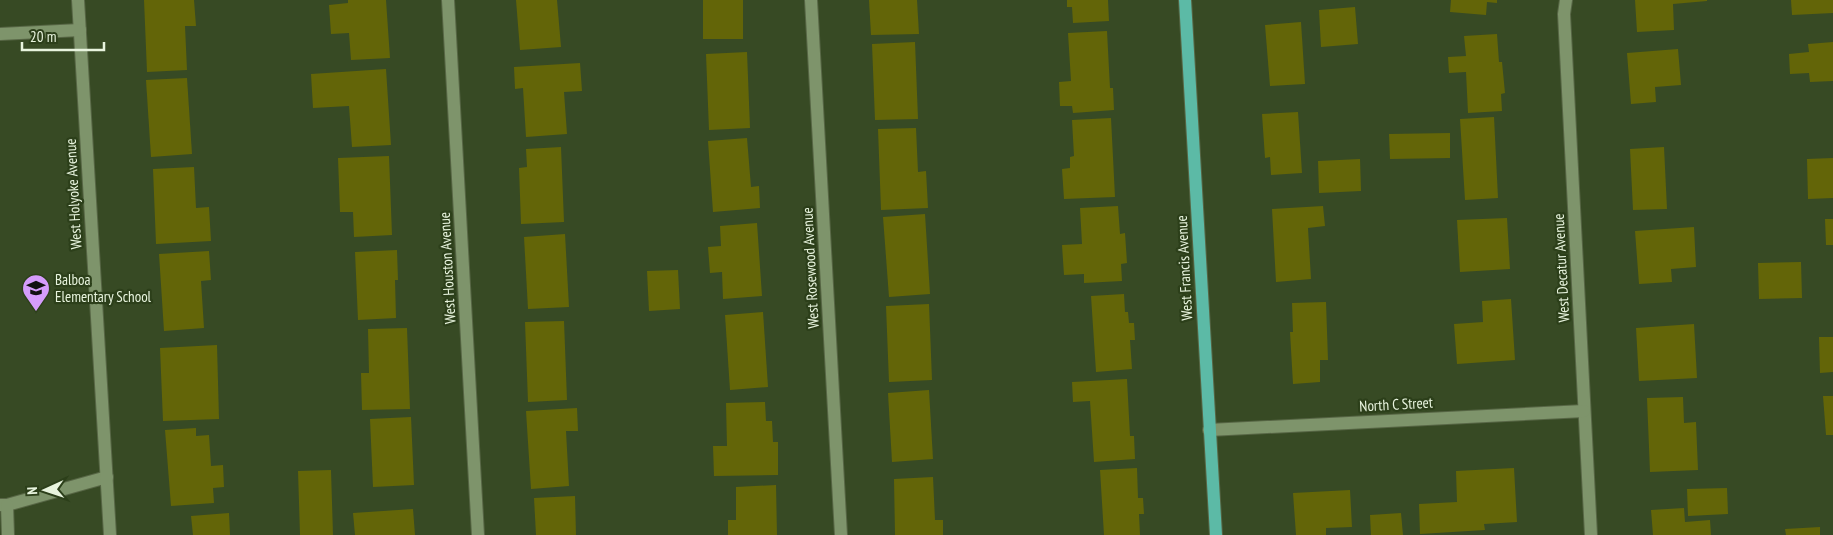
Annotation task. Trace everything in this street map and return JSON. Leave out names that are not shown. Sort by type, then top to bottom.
[{"type":"main road","name":"West Francis Avenue","points":[[1185,0],[1216,535]]},
{"type":"street","name":"West Holyoke Avenue","points":[[78,0],[110,535]]},
{"type":"street","name":"West Houston Avenue","points":[[448,0],[478,535]]},
{"type":"street","name":"West Rosewood Avenue","points":[[811,0],[841,535]]},
{"type":"street","name":"West Decatur Avenue","points":[[1566,0],[1564,14],[1591,535]]},
{"type":"street","points":[[0,34],[80,30]]},
{"type":"street","name":"North C Street","points":[[1209,430],[1584,411]]},
{"type":"street","points":[[8,535],[4,505],[107,476]]},
{"type":"building","points":[[144,0],[194,0],[196,26],[185,26],[187,70],[147,72]]},
{"type":"building","points":[[348,0],[386,0],[390,58],[351,60],[349,33],[331,34],[329,5],[348,3]]},
{"type":"building","points":[[516,0],[557,0],[561,47],[520,50]]},
{"type":"building","points":[[703,0],[743,0],[743,39],[703,39]]},
{"type":"building","points":[[869,0],[917,0],[919,34],[871,35]]},
{"type":"building","points":[[1067,0],[1108,0],[1109,21],[1073,23],[1072,7],[1067,7]]},
{"type":"building","points":[[1451,0],[1497,0],[1497,3],[1487,2],[1486,15],[1450,12]]},
{"type":"building","points":[[1635,0],[1707,1],[1673,4],[1674,30],[1637,32]]},
{"type":"building","points":[[1791,0],[1833,0],[1833,13],[1792,15]]},
{"type":"building","points":[[1355,7],[1358,44],[1321,47],[1319,10]]},
{"type":"building","points":[[1301,22],[1305,84],[1270,86],[1265,25]]},
{"type":"building","points":[[1107,31],[1110,88],[1113,88],[1114,110],[1073,113],[1072,106],[1060,106],[1059,82],[1071,81],[1068,33]]},
{"type":"building","points":[[1497,34],[1499,62],[1502,62],[1505,93],[1501,94],[1502,111],[1468,113],[1466,72],[1449,73],[1448,57],[1466,56],[1464,36]]},
{"type":"building","points":[[915,42],[918,119],[875,120],[872,44]]},
{"type":"building","points":[[1833,42],[1833,81],[1810,82],[1809,73],[1790,74],[1789,54],[1809,52],[1808,44]]},
{"type":"building","points":[[1678,49],[1681,85],[1655,87],[1656,102],[1631,104],[1627,53]]},
{"type":"building","points":[[747,52],[750,128],[709,130],[706,54]]},
{"type":"building","points":[[580,63],[582,91],[564,92],[567,134],[526,137],[523,88],[515,89],[514,67]]},
{"type":"building","points":[[386,69],[391,145],[352,147],[349,106],[313,108],[311,74]]},
{"type":"building","points":[[187,78],[192,154],[151,157],[146,80]]},
{"type":"building","points":[[1298,112],[1302,173],[1271,175],[1270,157],[1265,158],[1262,114]]},
{"type":"building","points":[[1494,117],[1498,198],[1465,200],[1460,119]]},
{"type":"building","points":[[1111,118],[1115,197],[1064,199],[1062,169],[1070,168],[1070,157],[1074,156],[1072,120]]},
{"type":"building","points":[[916,128],[918,172],[926,171],[928,208],[881,210],[878,129]]},
{"type":"building","points":[[1450,133],[1450,158],[1390,159],[1389,134]]},
{"type":"building","points":[[747,138],[751,187],[759,186],[760,208],[713,212],[708,141]]},
{"type":"building","points":[[561,147],[564,222],[521,224],[519,168],[527,167],[526,149]]},
{"type":"building","points":[[1664,147],[1667,209],[1633,210],[1630,149]]},
{"type":"building","points":[[389,156],[392,235],[354,237],[353,212],[340,212],[338,158]]},
{"type":"building","points":[[1833,158],[1833,198],[1808,199],[1807,159]]},
{"type":"building","points":[[1360,159],[1361,191],[1319,193],[1318,161]]},
{"type":"building","points":[[194,167],[196,208],[209,207],[211,241],[156,244],[153,169]]},
{"type":"building","points":[[1118,206],[1120,234],[1125,233],[1127,263],[1121,264],[1122,281],[1084,283],[1084,274],[1064,275],[1062,245],[1082,244],[1080,208]]},
{"type":"building","points":[[1323,206],[1325,226],[1308,228],[1311,279],[1276,282],[1272,209]]},
{"type":"building","points":[[925,214],[930,294],[889,297],[883,217]]},
{"type":"building","points":[[1507,218],[1510,269],[1460,272],[1457,220]]},
{"type":"building","points":[[1825,219],[1833,219],[1833,245],[1826,245]]},
{"type":"building","points":[[757,223],[762,296],[723,299],[722,272],[710,273],[708,247],[721,246],[720,226]]},
{"type":"building","points":[[1694,227],[1696,267],[1671,269],[1672,282],[1639,284],[1635,231]]},
{"type":"building","points":[[565,234],[569,307],[528,309],[524,237]]},
{"type":"building","points":[[397,250],[398,280],[395,280],[396,318],[358,320],[355,252]]},
{"type":"building","points":[[209,251],[211,280],[201,281],[204,328],[164,331],[159,254]]},
{"type":"building","points":[[1801,262],[1802,298],[1759,299],[1758,263]]},
{"type":"building","points":[[678,270],[680,309],[649,311],[647,271]]},
{"type":"building","points":[[1124,294],[1125,312],[1128,312],[1129,323],[1134,323],[1135,340],[1130,340],[1132,369],[1096,372],[1091,296]]},
{"type":"building","points":[[1511,299],[1515,360],[1457,364],[1454,324],[1483,322],[1482,301]]},
{"type":"building","points":[[1326,302],[1328,360],[1320,360],[1320,382],[1293,384],[1290,332],[1293,332],[1292,303]]},
{"type":"building","points":[[929,304],[932,380],[889,382],[886,306]]},
{"type":"building","points":[[763,312],[768,387],[730,390],[725,315]]},
{"type":"building","points":[[564,321],[567,400],[528,402],[525,322]]},
{"type":"building","points":[[1694,324],[1697,378],[1639,381],[1636,328]]},
{"type":"building","points":[[407,328],[410,409],[362,410],[361,373],[369,373],[368,329]]},
{"type":"building","points":[[1819,337],[1833,337],[1833,372],[1820,373]]},
{"type":"building","points":[[217,345],[219,419],[163,421],[160,348]]},
{"type":"building","points":[[1127,379],[1130,436],[1134,436],[1135,459],[1094,462],[1090,401],[1073,402],[1072,382]]},
{"type":"building","points":[[929,390],[933,459],[892,462],[888,393]]},
{"type":"building","points":[[1823,396],[1833,396],[1833,435],[1826,435]]},
{"type":"building","points":[[1683,397],[1684,423],[1696,422],[1698,470],[1650,472],[1647,398]]},
{"type":"building","points":[[765,402],[766,421],[772,421],[773,442],[778,442],[778,475],[714,476],[713,446],[727,446],[726,403]]},
{"type":"building","points":[[577,408],[578,431],[566,431],[569,486],[531,489],[526,411]]},
{"type":"building","points":[[411,417],[414,485],[373,487],[370,419]]},
{"type":"building","points":[[196,428],[196,436],[209,435],[211,466],[223,465],[224,487],[213,488],[214,503],[171,506],[165,430]]},
{"type":"building","points":[[1137,468],[1138,498],[1143,498],[1144,514],[1139,514],[1140,535],[1104,535],[1100,470]]},
{"type":"building","points":[[1514,468],[1517,522],[1484,524],[1485,530],[1420,534],[1419,504],[1457,502],[1456,471]]},
{"type":"building","points":[[331,470],[333,535],[300,535],[298,471]]},
{"type":"building","points":[[933,477],[935,520],[943,520],[943,535],[895,535],[894,479]]},
{"type":"building","points":[[776,485],[777,535],[728,535],[728,520],[736,520],[736,487]]},
{"type":"building","points":[[1727,488],[1728,514],[1688,516],[1687,489]]},
{"type":"building","points":[[1350,490],[1352,527],[1326,528],[1326,535],[1296,535],[1293,493]]},
{"type":"building","points":[[575,496],[576,535],[536,535],[534,498]]},
{"type":"building","points":[[1684,508],[1685,522],[1710,520],[1711,535],[1653,535],[1651,510]]},
{"type":"building","points":[[413,509],[415,535],[355,535],[353,513]]},
{"type":"building","points":[[229,513],[230,535],[193,535],[191,516]]},
{"type":"building","points":[[1401,513],[1403,535],[1371,535],[1370,515]]},
{"type":"building","points":[[1820,527],[1820,535],[1786,535],[1785,529]]},
{"type":"place","name":"Balboa Elementary School","points":[[36,312]]}]
